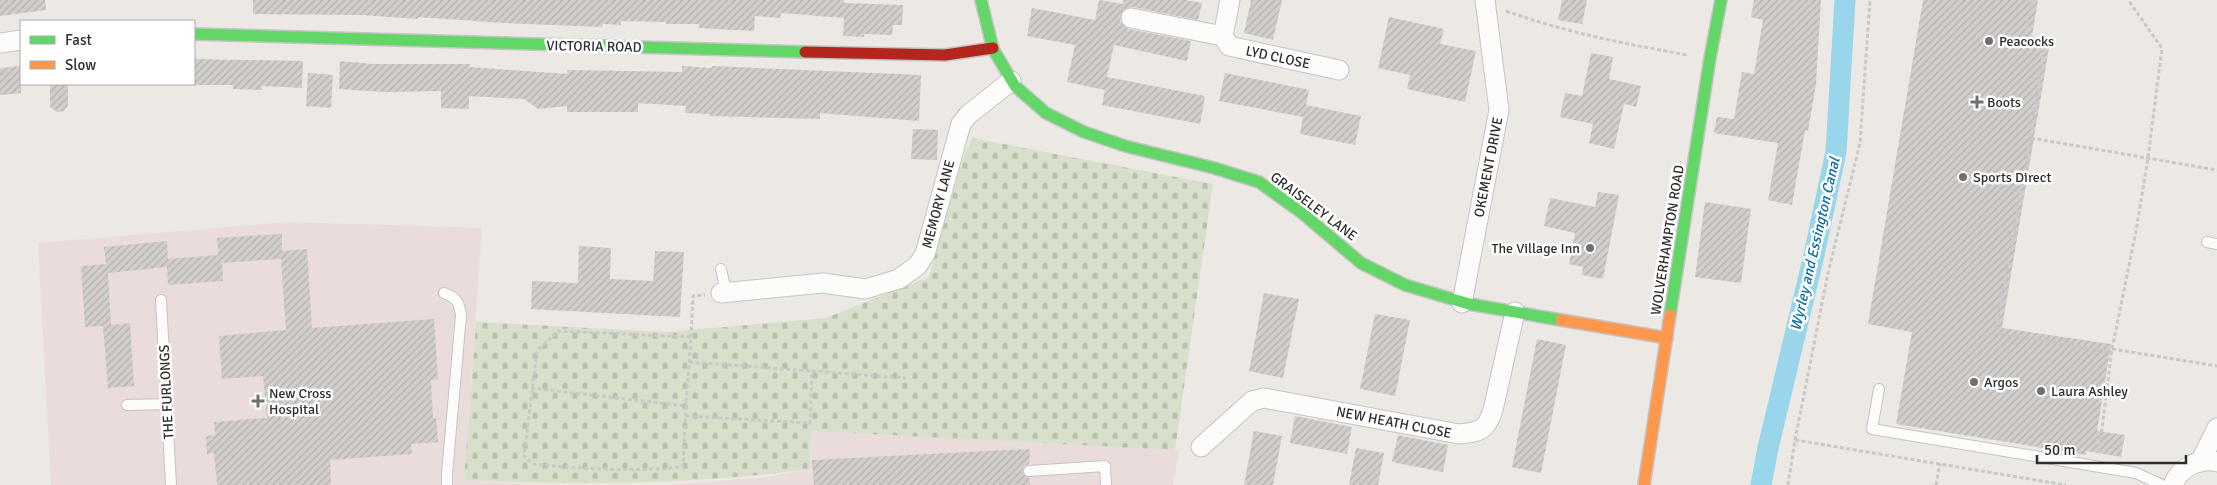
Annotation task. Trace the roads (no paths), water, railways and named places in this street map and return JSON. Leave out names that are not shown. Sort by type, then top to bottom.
[{"type":"street","name":"GRAISELEY LANE","points":[[981,0],[982,14],[1000,64],[1011,81],[1026,98],[1058,122],[1094,137],[1258,182],[1301,212],[1364,264],[1405,285],[1462,303],[1667,338]]},
{"type":"street","points":[[1223,36],[1230,0]]},
{"type":"street","name":"WOLVERHAMPTON ROAD","points":[[1644,485],[1710,58],[1721,0]]},
{"type":"street","name":"OKEMENT DRIVE","points":[[1462,303],[1499,110],[1485,2]]},
{"type":"street","name":"LYD CLOSE","points":[[1131,18],[1223,36],[1229,46],[1339,70]]},
{"type":"street","name":"VICTORIA ROAD","points":[[195,34],[278,38],[880,54],[945,55],[993,48]]},
{"type":"street","points":[[0,43],[20,40]]},
{"type":"street","name":"MEMORY LANE","points":[[724,292],[823,283],[864,289],[899,280],[918,264],[925,254],[960,124],[968,114],[1011,81]]},
{"type":"street","name":"NEW HEATH CLOSE","points":[[1201,447],[1252,401],[1264,398],[1459,434],[1478,432],[1488,424],[1493,410],[1515,312]]},
{"type":"street","points":[[2173,485],[2182,472],[2208,462],[2217,428]]},
{"type":"lane","points":[[721,269],[724,292]]},
{"type":"lane","points":[[444,293],[454,297],[459,303],[461,315],[446,474],[447,485]]},
{"type":"lane","name":"THE FURLONGS","points":[[161,300],[171,485]]},
{"type":"lane","points":[[1879,389],[1872,428],[2136,473],[2162,485]]},
{"type":"lane","points":[[127,405],[167,404]]},
{"type":"lane","points":[[1029,470],[1105,466],[1106,485]]},
{"type":"waterway","name":"Wyrley and Essington Canal","points":[[1761,485],[1836,152],[1845,0]]},
{"type":"place","name":"Peacocks","points":[[1989,41]]},
{"type":"place","name":"Boots","points":[[1977,102]]},
{"type":"place","name":"Sports Direct","points":[[1963,177]]},
{"type":"place","name":"The Village Inn","points":[[1590,248]]},
{"type":"place","name":"Argos","points":[[1974,382]]},
{"type":"place","name":"Laura Ashley","points":[[2041,391]]},
{"type":"place","name":"New Cross Hospital","points":[[258,401]]}]
